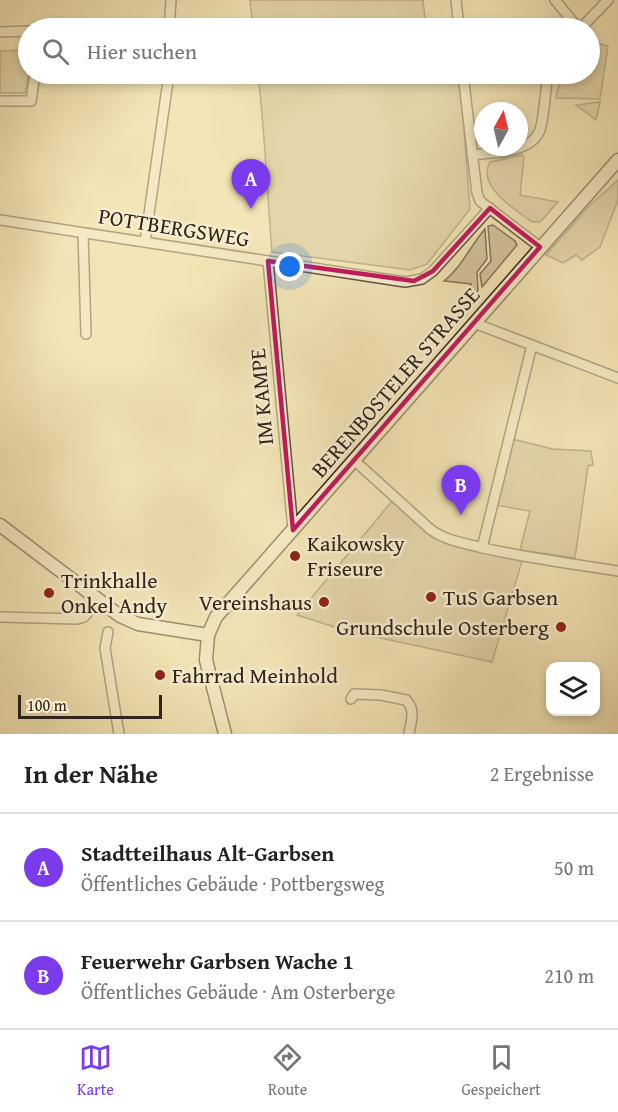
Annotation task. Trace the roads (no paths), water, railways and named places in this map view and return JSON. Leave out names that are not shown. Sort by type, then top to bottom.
[{"type":"street","points":[[170,18],[171,0]]},
{"type":"street","points":[[456,0],[458,18]]},
{"type":"street","points":[[555,0],[570,18]]},
{"type":"street","points":[[589,18],[608,0]]},
{"type":"street","points":[[0,32],[18,31]]},
{"type":"street","points":[[0,101],[31,101],[34,84]]},
{"type":"street","points":[[145,242],[168,84]]},
{"type":"street","points":[[465,84],[472,155],[480,201],[540,247]]},
{"type":"street","points":[[472,155],[517,148],[531,142],[539,131],[546,84]]},
{"type":"street","name":"BERENBOSTELER STRASSE","points":[[208,635],[216,618],[618,160]]},
{"type":"street","name":"POTTBERGSWEG","points":[[0,220],[405,282],[422,279],[433,271],[490,208]]},
{"type":"street","points":[[83,233],[86,334]]},
{"type":"street","name":"IM KAMPE","points":[[268,261],[293,530]]},
{"type":"street","points":[[474,323],[618,378]]},
{"type":"street","points":[[482,548],[532,345]]},
{"type":"street","points":[[354,461],[436,533],[458,543],[514,555],[618,571]]},
{"type":"street","points":[[0,525],[129,621],[208,635],[205,652],[207,667],[225,734]]},
{"type":"street","points":[[0,617],[77,619],[84,617],[98,600]]},
{"type":"street","points":[[108,632],[105,648],[119,734]]},
{"type":"street","points":[[351,699],[354,694],[381,695],[406,700],[413,714],[409,734]]},
{"type":"place","name":"Stadtteilhaus Alt-Garbsen","points":[[251,209]]},
{"type":"place","name":"Feuerwehr Garbsen Wache 1","points":[[461,515]]},
{"type":"place","name":"Kaikowsky Friseure","points":[[295,556]]},
{"type":"place","name":"Trinkhalle Onkel Andy","points":[[49,593]]},
{"type":"place","name":"TuS Garbsen","points":[[431,597]]},
{"type":"place","name":"Vereinshaus","points":[[324,602]]},
{"type":"place","name":"Grundschule Osterberg","points":[[561,627]]},
{"type":"place","name":"Fahrrad Meinhold","points":[[160,675]]}]
